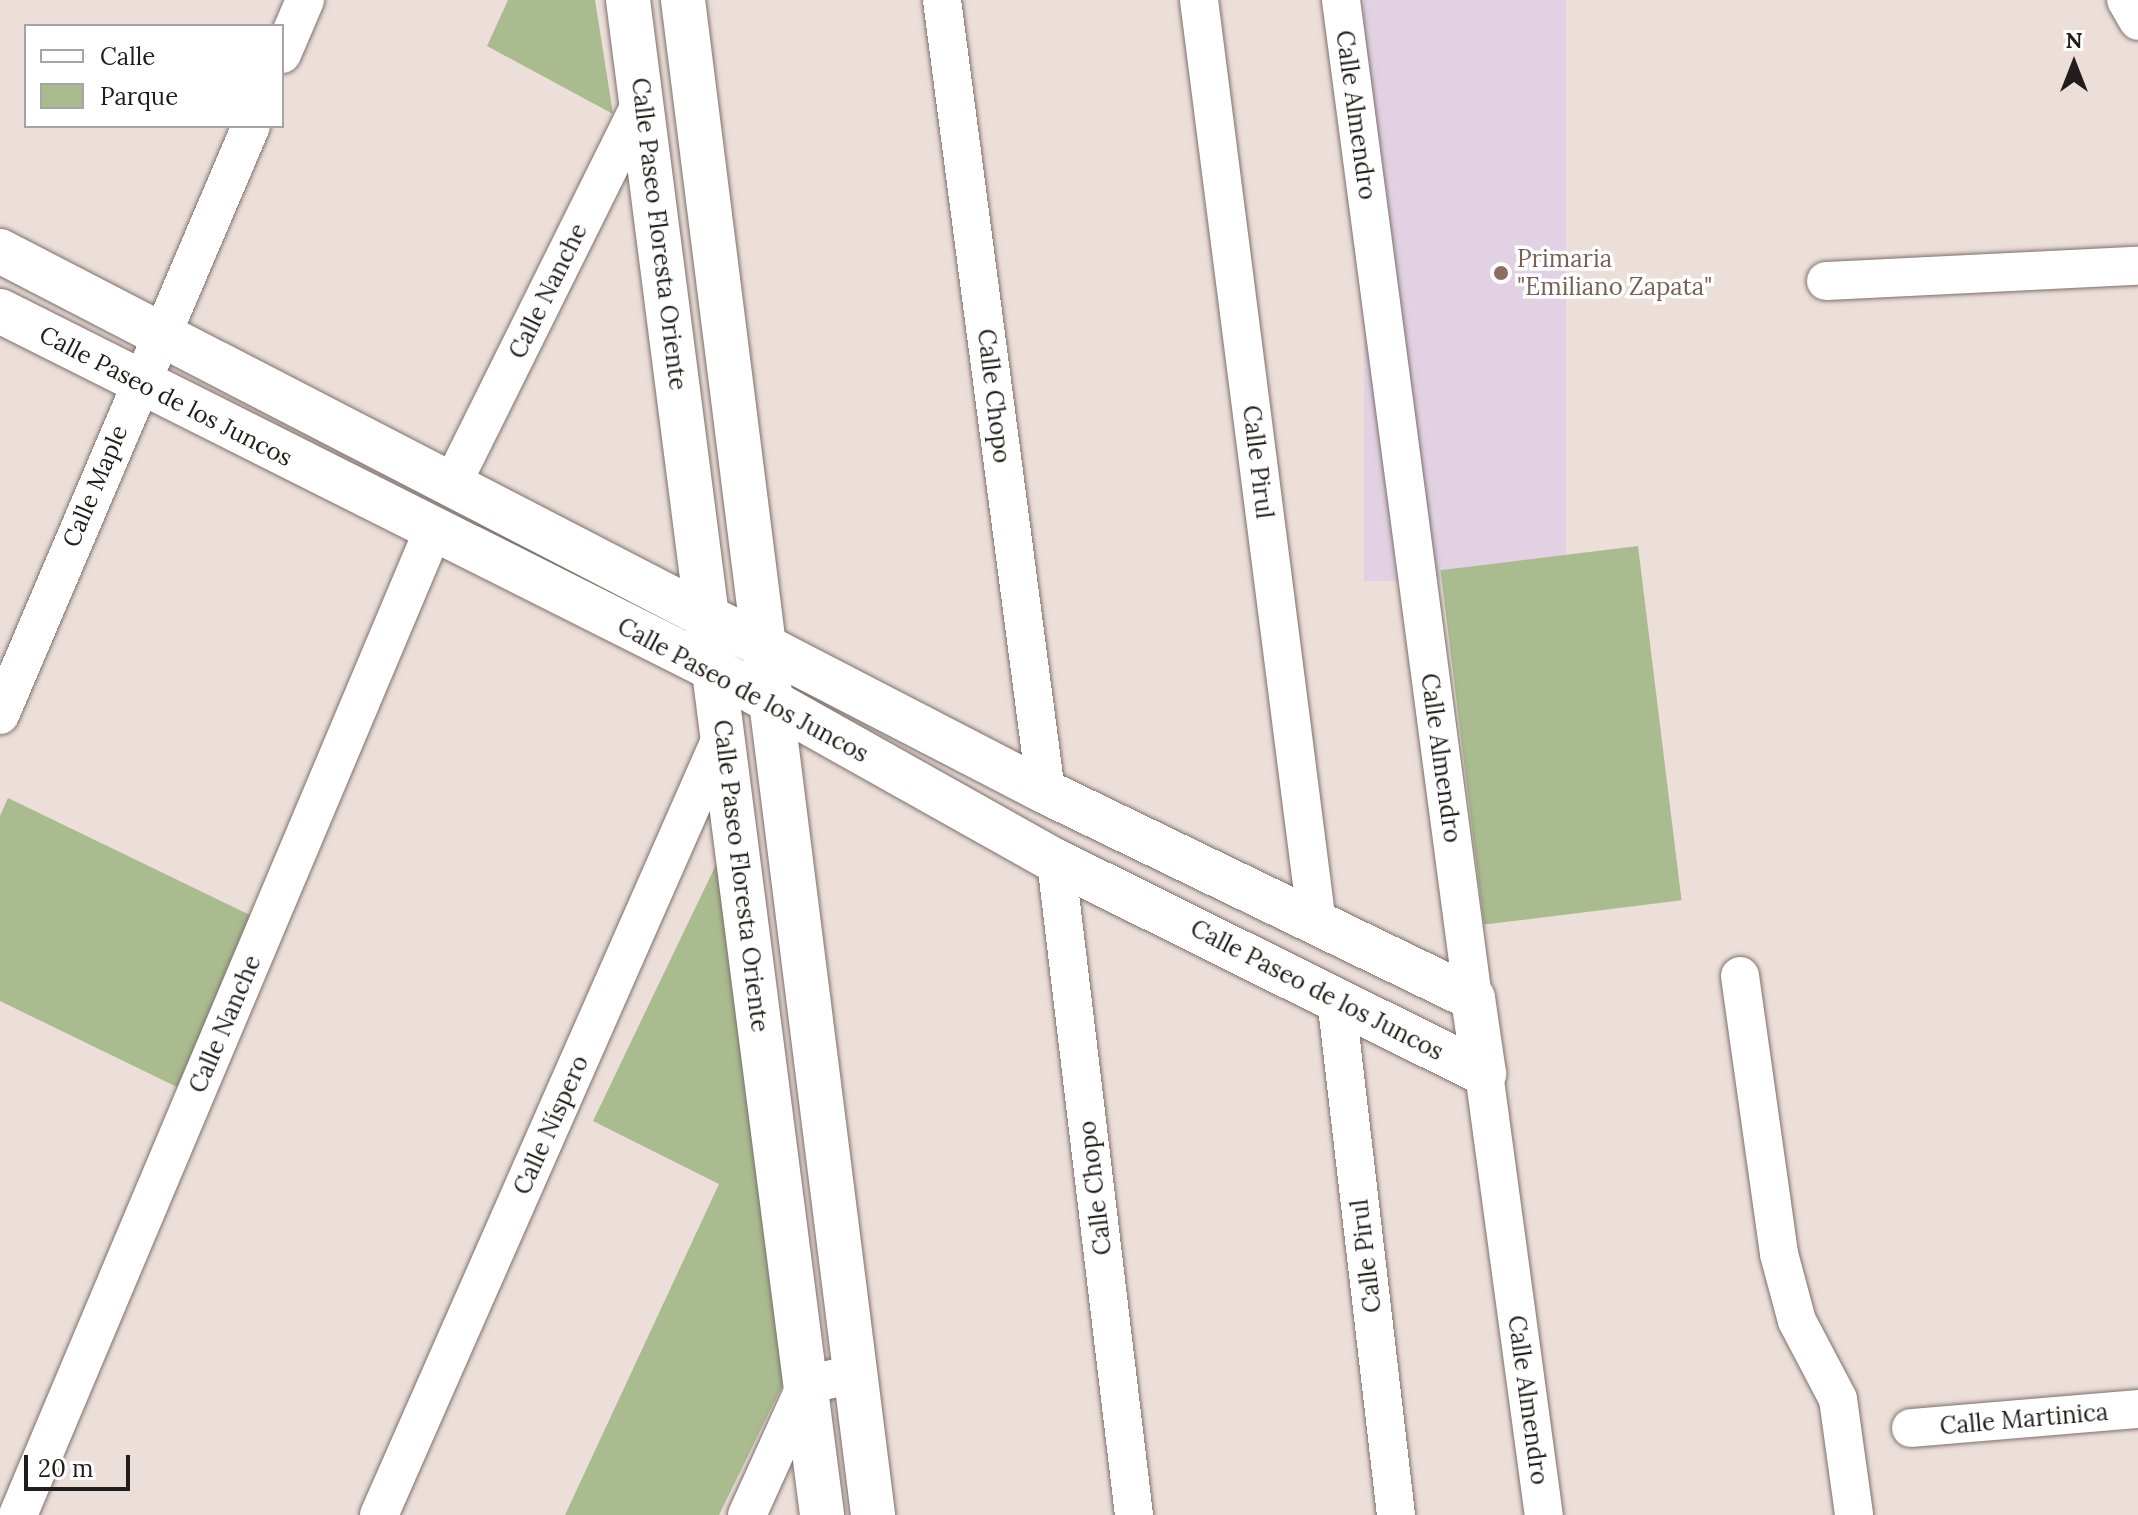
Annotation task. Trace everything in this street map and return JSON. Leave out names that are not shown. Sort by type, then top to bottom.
[{"type":"street","points":[[284,49],[305,0]]},
{"type":"street","name":"Calle Paseo Floresta Oriente","points":[[628,0],[822,1515]]},
{"type":"street","points":[[683,0],[873,1515]]},
{"type":"street","name":"Calle Chopo","points":[[942,0],[1046,792]]},
{"type":"street","name":"Calle Pirul","points":[[1199,0],[1317,924]]},
{"type":"street","name":"Calle Almendro","points":[[1341,0],[1544,1515]]},
{"type":"street","points":[[2126,0],[2138,21]]},
{"type":"street","name":"Calle Nanche","points":[[454,480],[642,101]]},
{"type":"street","name":"Calle Maple","points":[[0,715],[139,382],[250,128]]},
{"type":"street","name":"Calle Paseo de los Juncos","points":[[0,251],[454,480],[1046,792],[1473,998]]},
{"type":"street","points":[[1826,281],[2138,266]]},
{"type":"street","name":"Calle Paseo de los Juncos","points":[[0,311],[432,533],[715,670],[1056,861],[1484,1073]]},
{"type":"street","name":"Calle Nanche","points":[[18,1515],[432,533]]},
{"type":"street","name":"Calle Níspero","points":[[379,1515],[723,734]]},
{"type":"street","name":"Calle Chopo","points":[[1056,861],[1134,1515]]},
{"type":"street","points":[[1740,976],[1779,1254],[1797,1321],[1838,1399],[1854,1515]]},
{"type":"street","name":"Calle Pirul","points":[[1336,998],[1396,1515]]},
{"type":"street","points":[[747,1515],[806,1385],[854,1374]]},
{"type":"street","name":"Calle Martinica","points":[[1911,1428],[2138,1409]]},
{"type":"shaded area","name":"Primaria \"Emiliano Zapata\"","points":[[1364,0],[1566,0],[1566,581],[1364,581]]},
{"type":"green space","points":[[508,0],[595,0],[613,114],[487,46]]},
{"type":"green space","points":[[1638,546],[1682,900],[1484,925],[1440,570]]},
{"type":"green space","points":[[8,798],[252,916],[177,1087],[0,1001],[0,816]]},
{"type":"green space","points":[[724,848],[787,1376],[719,1515],[565,1515],[719,1184],[593,1121]]},
{"type":"place","name":"Primaria \"Emiliano Zapata\"","points":[[1501,273]]}]
